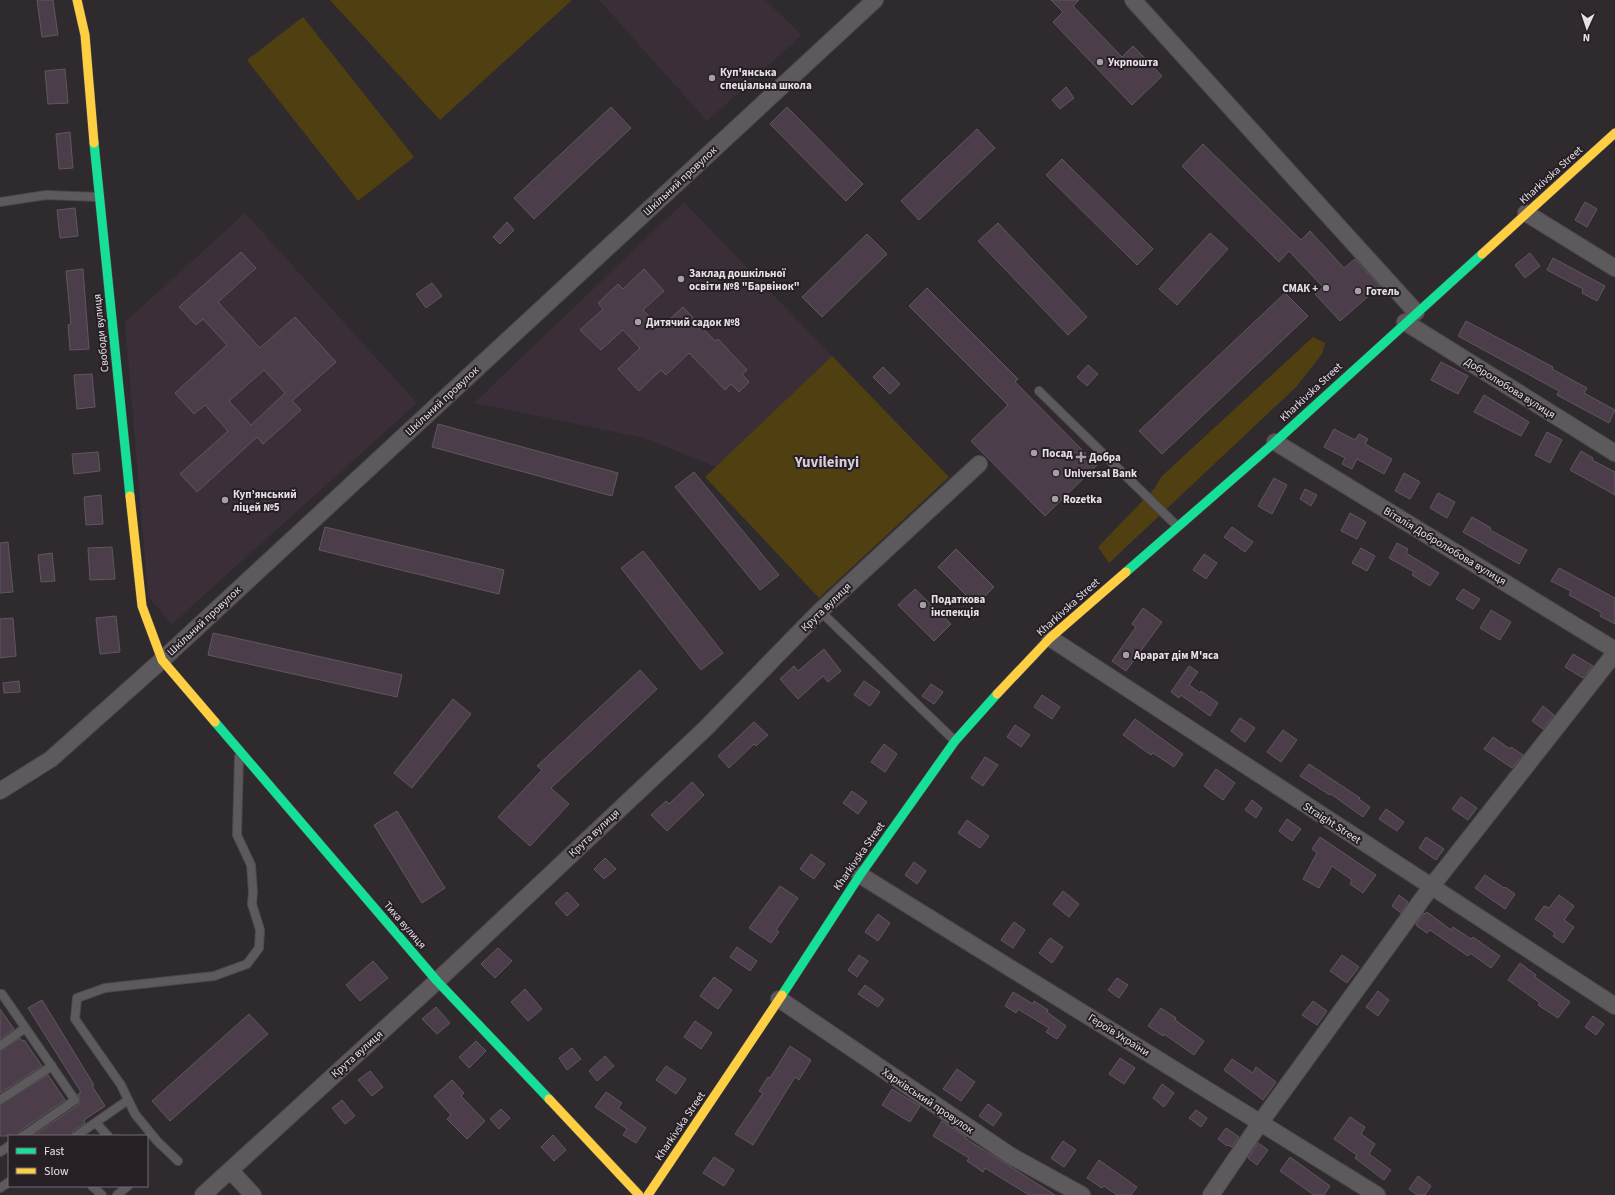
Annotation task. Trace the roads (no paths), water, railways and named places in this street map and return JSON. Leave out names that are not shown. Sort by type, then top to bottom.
[{"type":"main road","name":"Свободи вулиця","points":[[77,0],[85,35],[98,197],[142,606],[162,660]]},
{"type":"main road","name":"Kharkivska Street","points":[[648,1195],[860,875],[955,741],[1002,688],[1050,638],[1274,442],[1615,133]]},
{"type":"main road","name":"Тиха вулиця","points":[[162,660],[437,981],[639,1195]]},
{"type":"street","name":"Шкільний провулок","points":[[0,791],[51,759],[162,660],[875,0]]},
{"type":"street","name":"Добролюбова вулиця","points":[[1133,0],[1411,317],[1615,453]]},
{"type":"street","points":[[1526,213],[1615,268]]},
{"type":"street","name":"Віталія Добролюбова вулиця","points":[[1274,442],[1615,650]]},
{"type":"street","name":"Крута вулиця","points":[[203,1195],[437,981],[704,729],[820,611],[979,464]]},
{"type":"street","name":"Straight Street","points":[[1050,638],[1615,1006]]},
{"type":"street","points":[[1211,1195],[1260,1123],[1431,887],[1615,653]]},
{"type":"street","name":"Героїв України","points":[[860,875],[1377,1195]]},
{"type":"street","name":"Харківський провулок","points":[[779,999],[1011,1156],[1082,1195]]},
{"type":"street","points":[[230,1170],[253,1195]]},
{"type":"lane","points":[[0,202],[46,195],[98,197]]},
{"type":"lane","points":[[1039,391],[1178,527]]},
{"type":"lane","points":[[820,611],[955,741]]},
{"type":"lane","points":[[178,1161],[158,1141],[135,1114],[121,1085],[76,1019],[77,998],[105,988],[214,976],[247,964],[259,948],[260,930],[252,904],[253,892],[251,865],[237,835],[239,750]]},
{"type":"lane","points":[[1,995],[26,1028],[75,1100],[24,1135]]},
{"type":"lane","points":[[0,1046],[26,1028]]},
{"type":"lane","points":[[0,1100],[52,1066]]},
{"type":"lane","points":[[77,1135],[128,1100]]},
{"type":"lane","points":[[96,1122],[107,1135]]},
{"type":"lane","points":[[93,1187],[102,1195]]},
{"type":"lane","points":[[117,1195],[127,1187]]},
{"type":"place","name":"Укрпошта","points":[[1100,62]]},
{"type":"place","name":"Куп'янська спеціальна школа","points":[[712,78]]},
{"type":"place","name":"Заклад дошкільної освіти №8 \"Барвінок\"","points":[[681,279]]},
{"type":"place","name":"СМАК +","points":[[1326,288]]},
{"type":"place","name":"Готель","points":[[1358,291]]},
{"type":"place","name":"Дитячий садок №8","points":[[638,322]]},
{"type":"place","name":"Посад","points":[[1034,453]]},
{"type":"place","name":"Добра","points":[[1081,457]]},
{"type":"place","name":"Universal Bank","points":[[1056,473]]},
{"type":"place","name":"Rozetka","points":[[1055,499]]},
{"type":"place","name":"Куп’янський ліцей №5","points":[[225,500]]},
{"type":"place","name":"Податкова інспекція","points":[[923,605]]},
{"type":"place","name":"Арарат дім М'яса","points":[[1126,655]]},
{"type":"district","name":"Yuvileinyi","points":[[827,462]]}]
